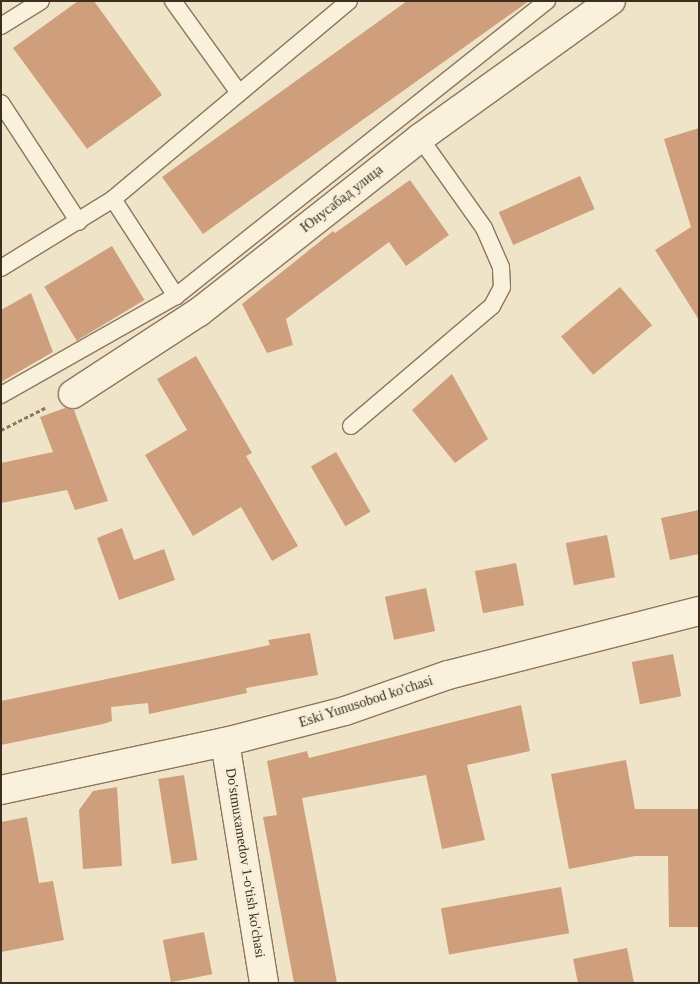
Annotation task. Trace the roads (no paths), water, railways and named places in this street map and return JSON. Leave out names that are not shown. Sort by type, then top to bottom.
[{"type":"street","name":"Юнусабад улица","points":[[72,394],[199,312],[420,138],[611,1]]},
{"type":"street","name":"Eski Yunusobod ko'chasi","points":[[1,790],[225,742],[345,711],[448,675],[699,611]]},
{"type":"street","name":"Do'stmuxamedov 1-o'tish ko'chasi","points":[[225,742],[264,983]]},
{"type":"lane","points":[[1,26],[41,1]]},
{"type":"lane","points":[[173,1],[239,93]]},
{"type":"lane","points":[[1,268],[113,199],[349,1]]},
{"type":"lane","points":[[1,395],[176,296],[547,1]]},
{"type":"lane","points":[[1,104],[78,222]]},
{"type":"lane","points":[[351,426],[492,306],[502,287],[502,267],[484,228],[420,138]]},
{"type":"lane","points":[[113,199],[176,296]]}]
